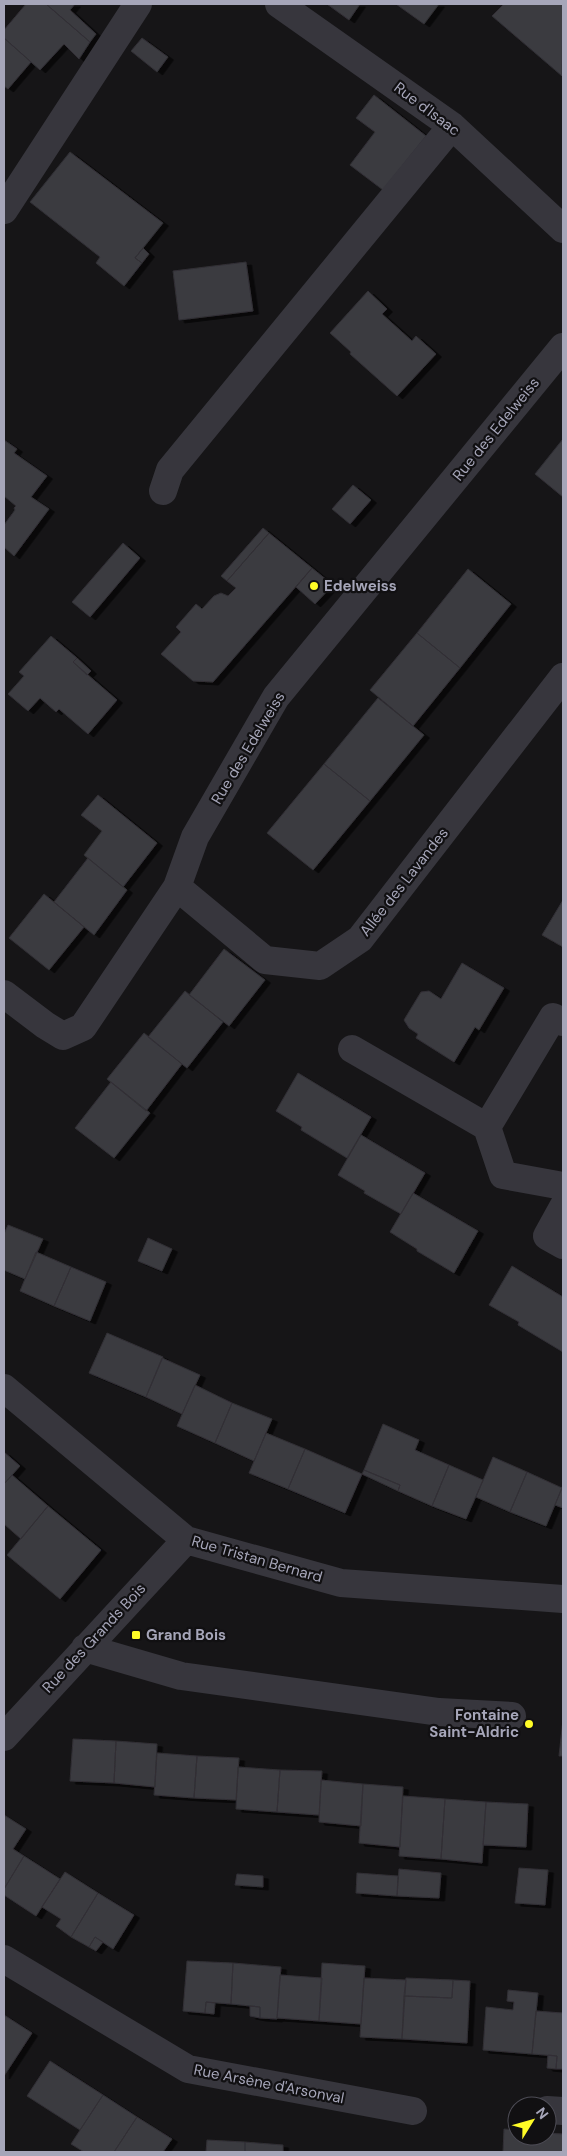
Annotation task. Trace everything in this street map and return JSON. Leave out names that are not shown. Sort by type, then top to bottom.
[{"type":"street","points":[[4,210],[138,4]]},
{"type":"street","name":"Rue d'Isaac","points":[[279,4],[452,126],[563,229]]},
{"type":"street","points":[[163,491],[170,470],[452,126]]},
{"type":"street","name":"Rue des Edelweiss","points":[[4,994],[63,1036],[83,1027],[177,888],[195,837],[276,697],[563,347]]},
{"type":"street","name":"Allée des Lavandes","points":[[177,888],[265,960],[320,966],[360,939],[563,677]]},
{"type":"street","points":[[487,1127],[553,1017],[563,1022]]},
{"type":"street","points":[[352,1049],[487,1127],[503,1174],[563,1186]]},
{"type":"street","points":[[563,1207],[547,1236],[563,1245]]},
{"type":"street","name":"Rue Tristan Bernard","points":[[4,1388],[186,1540],[341,1583],[563,1599]]},
{"type":"street","name":"Rue des Grands Bois","points":[[4,1738],[84,1648],[186,1540]]},
{"type":"street","points":[[84,1648],[180,1676],[439,1712],[512,1716]]},
{"type":"street","name":"Rue Arsène d'Arsonval","points":[[4,1959],[188,2069],[413,2111]]},
{"type":"building","points":[[26,4],[46,4],[90,42],[79,59],[64,44],[40,70],[4,38],[4,30]]},
{"type":"building","points":[[46,4],[75,4],[70,10],[96,34],[90,42]]},
{"type":"building","points":[[327,4],[360,4],[349,20]]},
{"type":"building","points":[[396,4],[439,4],[424,24]]},
{"type":"building","points":[[504,4],[563,4],[562,76],[492,16]]},
{"type":"building","points":[[4,38],[31,62],[8,89],[4,86]]},
{"type":"building","points":[[142,38],[168,57],[157,72],[131,51]]},
{"type":"building","points":[[374,95],[426,136],[383,190],[350,165],[375,132],[356,118]]},
{"type":"building","points":[[70,152],[163,223],[135,258],[142,263],[124,286],[96,263],[100,257],[30,202]]},
{"type":"building","points":[[143,248],[149,254],[142,263],[135,258]]},
{"type":"building","points":[[246,262],[253,311],[179,320],[173,271]]},
{"type":"building","points":[[368,291],[387,309],[382,314],[412,341],[416,336],[436,354],[397,396],[350,354],[351,352],[330,333]]},
{"type":"building","points":[[563,439],[563,497],[535,474]]},
{"type":"building","points":[[4,440],[17,449],[14,453],[47,476],[31,497],[49,509],[14,556],[4,547],[4,525],[16,506],[4,496]]},
{"type":"building","points":[[353,485],[371,500],[350,524],[332,509]]},
{"type":"building","points":[[263,528],[269,533],[227,581],[221,576]]},
{"type":"building","points":[[269,533],[312,568],[213,682],[193,681],[161,654],[181,632],[176,627],[196,604],[202,609],[214,596],[221,593],[228,596],[236,588],[227,581]]},
{"type":"building","points":[[123,543],[140,558],[90,617],[72,602]]},
{"type":"building","name":"Edelweiss","points":[[312,568],[333,585],[315,604],[296,587]]},
{"type":"building","points":[[468,569],[511,604],[460,668],[417,633]]},
{"type":"building","points":[[417,633],[460,668],[413,726],[370,690]]},
{"type":"building","points":[[51,636],[77,658],[73,662],[117,700],[88,734],[59,709],[56,712],[40,698],[28,711],[8,694],[24,676],[19,672]]},
{"type":"building","points":[[77,658],[91,671],[87,675],[73,662]]},
{"type":"building","points":[[378,698],[424,735],[370,801],[324,764]]},
{"type":"building","points":[[324,764],[370,801],[313,870],[267,833]]},
{"type":"building","points":[[98,795],[157,843],[123,887],[84,855],[102,831],[81,815]]},
{"type":"building","points":[[88,858],[127,890],[94,935],[54,902]]},
{"type":"building","points":[[44,894],[84,927],[49,970],[9,938]]},
{"type":"building","points":[[563,900],[563,947],[542,935]]},
{"type":"building","points":[[224,949],[265,980],[229,1026],[189,995]]},
{"type":"building","points":[[462,963],[504,988],[479,1030],[475,1027],[454,1062],[416,1038],[418,1034],[409,1028],[404,1020],[421,992],[429,991],[441,999]]},
{"type":"building","points":[[185,991],[223,1022],[187,1068],[148,1037]]},
{"type":"building","points":[[144,1033],[182,1064],[146,1111],[107,1079]]},
{"type":"building","points":[[298,1073],[371,1117],[347,1158],[301,1130],[302,1127],[276,1111]]},
{"type":"building","points":[[111,1082],[150,1113],[114,1158],[75,1128]]},
{"type":"building","points":[[361,1135],[425,1173],[401,1214],[364,1193],[365,1191],[338,1175]]},
{"type":"building","points":[[413,1193],[478,1231],[454,1273],[390,1232]]},
{"type":"building","points":[[8,1225],[43,1239],[25,1279],[4,1270],[4,1234]]},
{"type":"building","points":[[148,1238],[172,1249],[162,1271],[138,1261]]},
{"type":"building","points":[[36,1252],[71,1267],[54,1306],[20,1291]]},
{"type":"building","points":[[512,1266],[563,1297],[563,1352],[518,1325],[519,1322],[489,1305]]},
{"type":"building","points":[[71,1267],[106,1282],[90,1321],[54,1306]]},
{"type":"building","points":[[107,1333],[163,1357],[146,1397],[89,1373]]},
{"type":"building","points":[[162,1358],[200,1375],[182,1414],[146,1397]]},
{"type":"building","points":[[195,1385],[232,1403],[215,1443],[177,1426]]},
{"type":"building","points":[[232,1403],[272,1419],[254,1461],[215,1443]]},
{"type":"building","points":[[383,1424],[419,1440],[415,1450],[449,1465],[432,1506],[398,1491],[400,1485],[364,1470]]},
{"type":"building","points":[[266,1433],[305,1449],[288,1489],[249,1473]]},
{"type":"building","points":[[305,1449],[362,1474],[345,1513],[288,1489]]},
{"type":"building","points":[[4,1452],[20,1466],[4,1484]]},
{"type":"building","points":[[493,1457],[527,1472],[510,1512],[476,1497]]},
{"type":"building","points":[[449,1465],[483,1480],[466,1519],[432,1506]]},
{"type":"building","points":[[364,1470],[400,1485],[398,1491],[362,1474]]},
{"type":"building","points":[[527,1472],[562,1488],[546,1526],[510,1512]]},
{"type":"building","points":[[12,1475],[48,1506],[21,1539],[4,1524],[4,1484]]},
{"type":"building","points":[[563,1485],[563,1508],[555,1505]]},
{"type":"building","points":[[48,1506],[101,1550],[60,1599],[7,1555]]},
{"type":"building","points":[[563,1720],[563,1756],[559,1756]]},
{"type":"building","points":[[73,1739],[116,1741],[114,1783],[70,1781]]},
{"type":"building","points":[[116,1741],[157,1744],[155,1787],[114,1783]]},
{"type":"building","points":[[157,1753],[197,1756],[194,1798],[154,1795]]},
{"type":"building","points":[[197,1756],[239,1758],[236,1800],[194,1798]]},
{"type":"building","points":[[238,1767],[280,1770],[277,1812],[236,1809]]},
{"type":"building","points":[[280,1770],[322,1771],[319,1815],[277,1812]]},
{"type":"building","points":[[321,1780],[363,1784],[361,1826],[319,1822]]},
{"type":"building","points":[[363,1784],[403,1787],[400,1847],[359,1843]]},
{"type":"building","points":[[403,1796],[445,1799],[441,1859],[399,1856]]},
{"type":"building","points":[[445,1799],[486,1802],[482,1863],[441,1859]]},
{"type":"building","points":[[486,1802],[528,1804],[526,1847],[483,1845]]},
{"type":"building","points":[[4,1815],[26,1829],[13,1849],[24,1856],[4,1889]]},
{"type":"building","points":[[24,1856],[60,1879],[36,1916],[4,1895],[4,1889]]},
{"type":"building","points":[[519,1868],[548,1870],[545,1905],[515,1903]]},
{"type":"building","points":[[399,1869],[441,1873],[439,1898],[397,1896]]},
{"type":"building","points":[[65,1872],[98,1893],[71,1937],[56,1926],[61,1919],[42,1907]]},
{"type":"building","points":[[357,1873],[398,1876],[397,1896],[356,1893]]},
{"type":"building","points":[[237,1874],[263,1876],[263,1887],[235,1885]]},
{"type":"building","points":[[98,1893],[134,1915],[113,1949],[95,1937],[89,1947],[71,1937]]},
{"type":"building","points":[[95,1937],[103,1942],[96,1951],[89,1947]]},
{"type":"building","points":[[187,1961],[233,1963],[231,2004],[206,2002],[205,2013],[183,2011]]},
{"type":"building","points":[[233,1963],[281,1967],[277,2019],[260,2018],[260,2007],[231,2004]]},
{"type":"building","points":[[322,1963],[365,1966],[361,2024],[319,2021]]},
{"type":"building","points":[[280,1975],[322,1978],[319,2021],[277,2018]]},
{"type":"building","points":[[364,1978],[406,1980],[402,2039],[360,2037]]},
{"type":"building","points":[[406,1978],[453,1980],[452,1998],[404,1996]]},
{"type":"building","points":[[453,1980],[470,1981],[467,2043],[402,2039],[404,1996],[452,1998]]},
{"type":"building","points":[[508,1990],[538,1993],[532,2054],[483,2050],[486,2007],[513,2010],[514,2002],[507,2001]]},
{"type":"building","points":[[206,2002],[215,2003],[214,2014],[205,2013]]},
{"type":"building","points":[[250,2006],[260,2007],[260,2018],[250,2016]]},
{"type":"building","points":[[536,2011],[563,2013],[563,2069],[556,2069],[557,2056],[532,2054]]},
{"type":"building","points":[[4,2015],[32,2033],[4,2076]]},
{"type":"building","points":[[548,2055],[557,2056],[556,2069],[547,2068]]},
{"type":"building","points":[[50,2061],[103,2095],[80,2130],[27,2096]]},
{"type":"building","points":[[103,2095],[137,2117],[114,2152],[84,2152],[71,2144]]},
{"type":"building","points":[[137,2117],[172,2139],[163,2152],[114,2152]]},
{"type":"building","points":[[504,2129],[507,2129],[507,2146],[557,2146],[557,2134],[563,2134],[563,2152],[503,2152]]},
{"type":"building","points":[[207,2140],[245,2142],[245,2152],[206,2152]]},
{"type":"building","points":[[245,2142],[283,2145],[283,2152],[245,2152]]},
{"type":"place","name":"Edelweiss","points":[[314,586]]},
{"type":"place","name":"Grand Bois","points":[[136,1635]]},
{"type":"place","name":"Fontaine Saint-Aldric","points":[[529,1724]]}]
